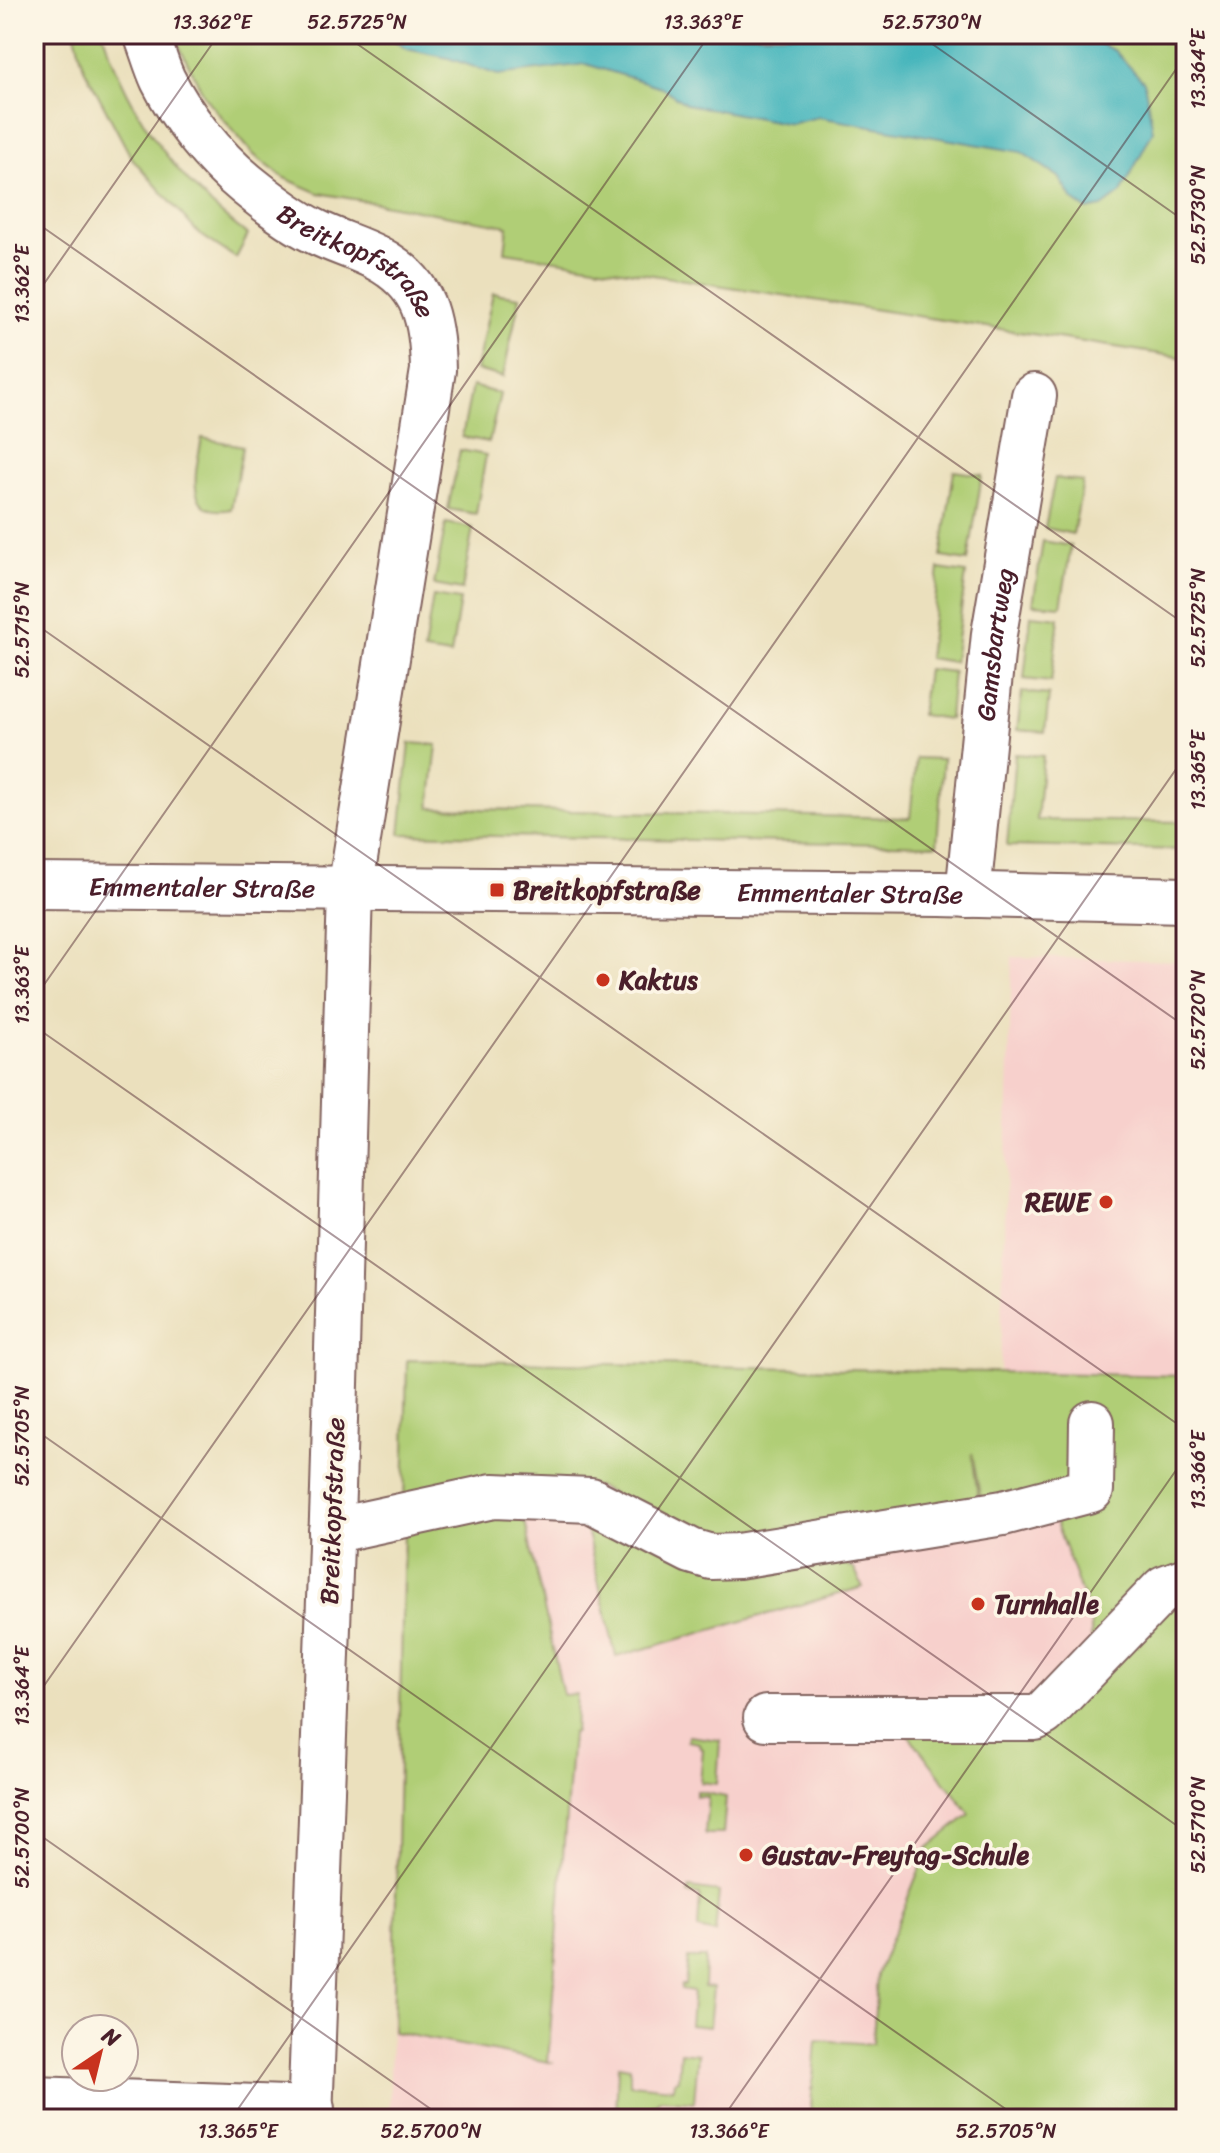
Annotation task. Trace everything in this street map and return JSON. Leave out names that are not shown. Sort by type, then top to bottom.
[{"type":"street","name":"Breitkopfstraße","points":[[146,34],[162,78],[183,113],[227,167],[257,193],[313,230],[396,269],[416,290],[431,325],[433,370],[350,890],[311,2114]]},
{"type":"street","name":"Gamsbartweg","points":[[968,895],[994,634],[1034,396]]},
{"type":"street","name":"Emmentaler Straße","points":[[34,886],[1186,900]]},
{"type":"street","points":[[331,1531],[493,1496],[591,1500],[691,1551],[711,1557],[738,1556],[1003,1513],[1091,1490],[1092,1423]]},
{"type":"street","points":[[766,1718],[1035,1718],[1044,1713],[1164,1588],[1186,1580]]},
{"type":"street","points":[[34,2099],[311,2114]]},
{"type":"shaded area","name":"Gustav-Freytag-Schule","points":[[1012,957],[1186,961],[1186,1376],[1001,1373],[1091,1620],[1100,2119],[389,2119],[407,1360],[1000,1372]]},
{"type":"green space","points":[[75,34],[103,34],[127,92],[160,146],[200,193],[248,235],[236,258],[198,233],[131,157],[84,68]]},
{"type":"green space","points":[[173,34],[1186,34],[1186,358],[505,252],[508,226],[319,193],[284,178],[254,155],[206,99]]},
{"type":"green space","points":[[493,293],[520,297],[503,377],[476,370]]},
{"type":"green space","points":[[472,386],[500,394],[489,442],[462,437]]},
{"type":"green space","points":[[202,438],[243,446],[231,509],[215,510],[205,506],[199,498],[196,475]]},
{"type":"green space","points":[[460,450],[486,455],[476,514],[448,509]]},
{"type":"green space","points":[[954,471],[982,475],[968,561],[941,557]]},
{"type":"green space","points":[[1055,478],[1083,482],[1073,534],[1045,528]]},
{"type":"green space","points":[[446,523],[473,528],[462,590],[434,585]]},
{"type":"green space","points":[[1043,541],[1071,546],[1061,606],[1033,604]]},
{"type":"green space","points":[[939,569],[966,573],[954,662],[928,658]]},
{"type":"green space","points":[[433,596],[460,600],[451,655],[424,651]]},
{"type":"green space","points":[[1031,615],[1059,618],[1051,682],[1024,679]]},
{"type":"green space","points":[[927,669],[953,672],[949,719],[921,715]]},
{"type":"green space","points":[[1022,692],[1049,695],[1045,732],[1017,730]]},
{"type":"green space","points":[[410,743],[437,745],[430,808],[910,818],[916,758],[943,759],[937,845],[400,834]]},
{"type":"green space","points":[[1015,754],[1043,756],[1037,820],[1186,822],[1186,850],[1007,846]]},
{"type":"green space","points":[[407,1360],[1186,1376],[1186,2119],[810,2119],[816,2040],[873,2044],[877,1974],[928,1848],[970,1814],[903,1728],[1045,1729],[1092,1679],[1091,1619],[1044,1491],[982,1506],[972,1453],[979,1505],[719,1543],[596,1486],[404,1504]]},
{"type":"green space","points":[[479,1511],[525,1521],[563,1695],[577,1694],[548,2062],[393,2032],[404,1530]]},
{"type":"green space","points":[[584,1520],[648,1539],[839,1559],[854,1569],[863,1587],[616,1657]]},
{"type":"green space","points":[[688,1736],[720,1740],[717,1784],[700,1782],[703,1749],[699,1743],[687,1741]]},
{"type":"green space","points":[[696,1791],[726,1797],[723,1834],[705,1834],[708,1797],[696,1796]]},
{"type":"green space","points":[[689,1888],[719,1892],[715,1933],[698,1929],[700,1895],[688,1894]]},
{"type":"green space","points":[[688,1958],[705,1958],[704,1987],[713,1988],[709,2027],[690,2025],[693,1991],[681,1989],[681,1985],[685,1985]]},
{"type":"green space","points":[[680,2052],[698,2054],[694,2102],[661,2099],[645,2110],[645,2119],[616,2119],[618,2065],[630,2067],[630,2084],[673,2088],[674,2081],[678,2080]]},
{"type":"green space","points":[[426,2111],[550,2114],[550,2119],[416,2119]]},
{"type":"water","points":[[385,34],[1081,34],[1115,51],[1144,82],[1153,131],[1121,193],[1102,207],[1087,210],[1073,200],[1059,177],[1021,152],[818,117],[790,124],[686,104],[661,87],[586,64],[498,75],[448,58],[406,49]]},
{"type":"place","name":"Breitkopfstraße","points":[[497,890]]},
{"type":"place","name":"Kaktus","points":[[603,980]]},
{"type":"place","name":"REWE","points":[[1106,1202]]},
{"type":"place","name":"Turnhalle","points":[[978,1604]]},
{"type":"place","name":"Gustav-Freytag-Schule","points":[[746,1855]]}]
